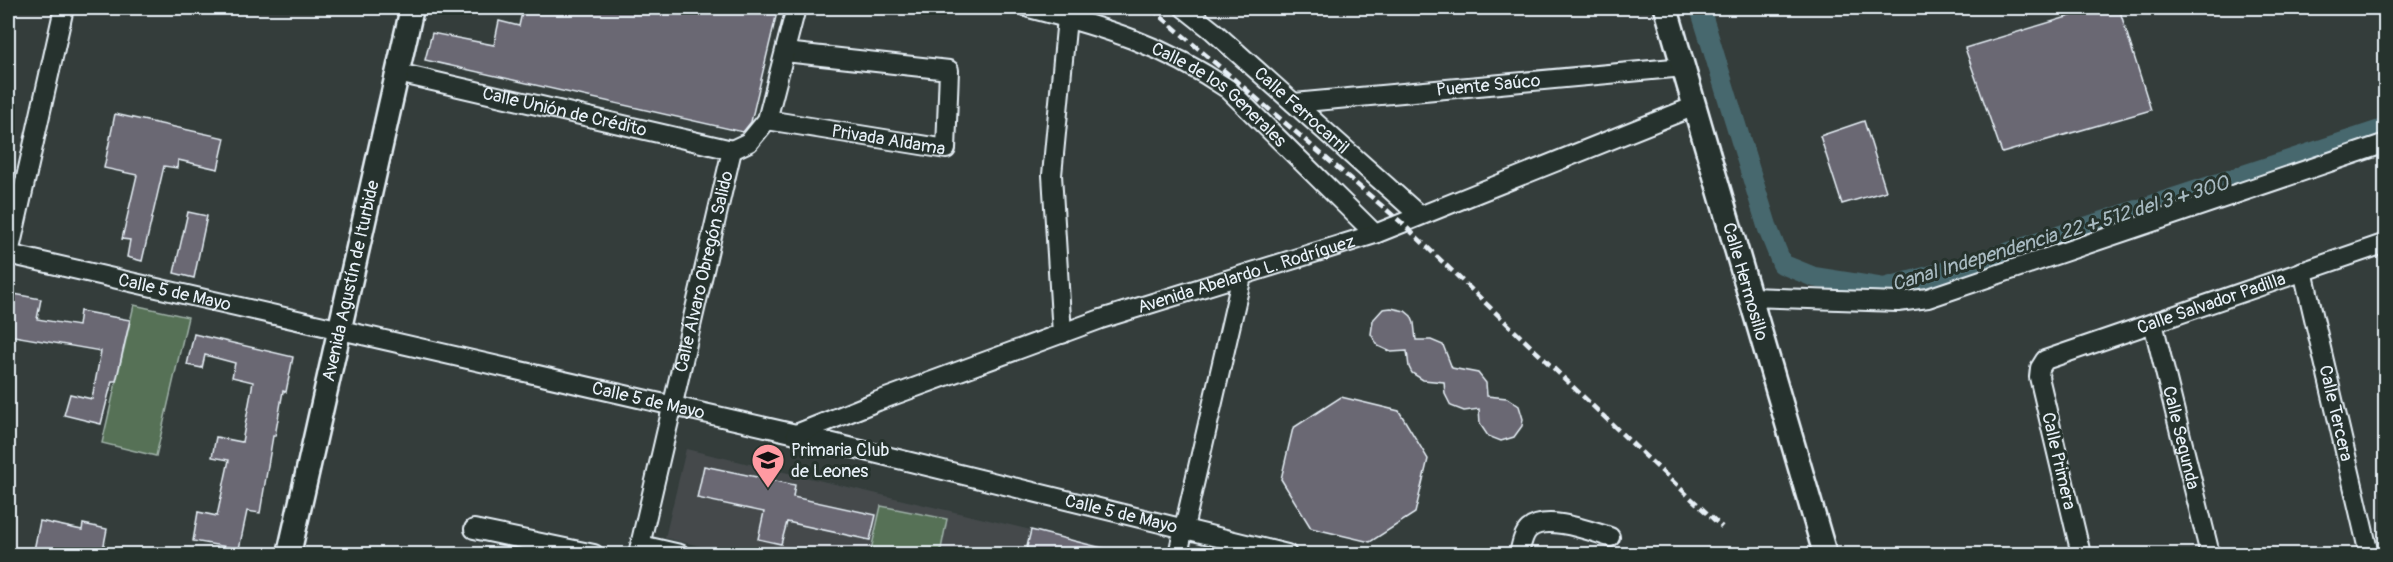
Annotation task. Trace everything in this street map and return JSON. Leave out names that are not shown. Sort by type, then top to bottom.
[{"type":"street","points":[[8,255],[64,8]]},
{"type":"street","name":"Avenida Agustín de Iturbide","points":[[289,555],[412,8]]},
{"type":"street","name":"Calle Álvaro Obregón Salido","points":[[640,550],[732,150],[749,142],[760,132],[767,120],[796,8]]},
{"type":"street","name":"Calle de los Generales","points":[[1029,8],[1134,38],[1202,71],[1228,89],[1375,234]]},
{"type":"street","name":"Calle Ferrocarril","points":[[1184,8],[1213,31],[1419,215]]},
{"type":"street","name":"Calle Hermosillo","points":[[1666,8],[1825,555]]},
{"type":"street","points":[[1062,334],[1052,175],[1067,18]]},
{"type":"street","name":"Privada Aldama","points":[[767,120],[946,148],[949,69],[785,52]]},
{"type":"street","name":"Puente Saúco","points":[[1294,103],[1683,67]]},
{"type":"street","name":"Calle Unión de Crédito","points":[[398,73],[732,150]]},
{"type":"street","name":"Avenida Abelardo L. Rodríguez","points":[[796,434],[1101,319],[1375,234],[1695,106]]},
{"type":"street","points":[[1749,297],[1898,302],[1928,298],[2385,143]]},
{"type":"street","name":"Calle Salvador Padilla","points":[[2040,368],[2045,360],[2053,356],[2385,243]]},
{"type":"street","name":"Calle 5 de Mayo","points":[[8,255],[673,408],[796,434],[1287,555]]},
{"type":"street","name":"Calle Tercera","points":[[2303,271],[2369,555]]},
{"type":"street","points":[[1178,555],[1242,276]]},
{"type":"street","name":"Calle Segunda","points":[[2153,323],[2210,555]]},
{"type":"street","name":"Calle Primera","points":[[2040,368],[2040,377],[2081,555]]},
{"type":"street","points":[[1519,555],[1527,530],[1538,523],[1550,522],[1610,537]]},
{"type":"street","points":[[474,529],[594,555]]},
{"type":"street","points":[[640,550],[680,555]]},
{"type":"shaded area","name":"Primaria Club de Leones","points":[[686,449],[1138,554],[735,554],[665,538]]},
{"type":"green space","points":[[134,305],[188,317],[156,456],[102,443]]},
{"type":"green space","points":[[881,506],[947,519],[940,554],[893,554],[871,550]]},
{"type":"building","points":[[523,8],[778,8],[751,122],[743,132],[425,60],[432,33],[494,45],[499,21],[519,26]]},
{"type":"building","points":[[2097,8],[2119,8],[2151,110],[2002,153],[1965,48]]},
{"type":"building","points":[[115,114],[225,138],[218,169],[178,160],[177,168],[164,166],[142,261],[127,257],[130,240],[122,239],[137,175],[104,168]]},
{"type":"building","points":[[1864,121],[1886,191],[1842,204],[1820,136]]},
{"type":"building","points":[[188,212],[207,216],[194,278],[174,273]]},
{"type":"building","points":[[14,294],[41,299],[37,319],[78,326],[80,311],[130,320],[116,381],[112,381],[101,424],[64,415],[70,394],[92,399],[101,351],[8,335]]},
{"type":"building","points":[[1383,309],[1405,311],[1411,316],[1416,340],[1431,340],[1443,345],[1452,368],[1478,373],[1486,383],[1487,396],[1507,398],[1519,406],[1523,419],[1522,426],[1514,437],[1501,441],[1488,436],[1480,424],[1479,409],[1464,411],[1451,406],[1445,394],[1444,382],[1423,380],[1412,373],[1407,351],[1391,352],[1378,346],[1371,334],[1373,320]]},
{"type":"building","points":[[194,334],[293,357],[286,392],[283,391],[275,436],[273,436],[260,513],[247,511],[239,549],[193,541],[198,512],[217,516],[229,460],[212,457],[216,437],[242,442],[253,382],[232,377],[235,363],[205,355],[202,368],[187,365]]},
{"type":"building","points":[[1341,397],[1399,411],[1428,459],[1415,513],[1370,542],[1311,528],[1281,479],[1293,428]]},
{"type":"building","points":[[704,466],[795,485],[793,497],[876,515],[870,540],[787,522],[781,544],[758,539],[764,512],[697,498]]},
{"type":"building","points":[[40,521],[82,530],[83,524],[107,529],[102,555],[33,555]]},
{"type":"building","points":[[1031,530],[1106,549],[1105,555],[1025,555]]},
{"type":"waterway","name":"Canal Independencia 22 + 512 del 3 + 300","points":[[1700,8],[1768,229],[1782,264],[1814,277],[1884,288],[1970,265],[2386,128]]},
{"type":"railway","points":[[1151,8],[1402,223],[1722,527]]},
{"type":"place","name":"Primaria Club de Leones","points":[[768,489]]}]
